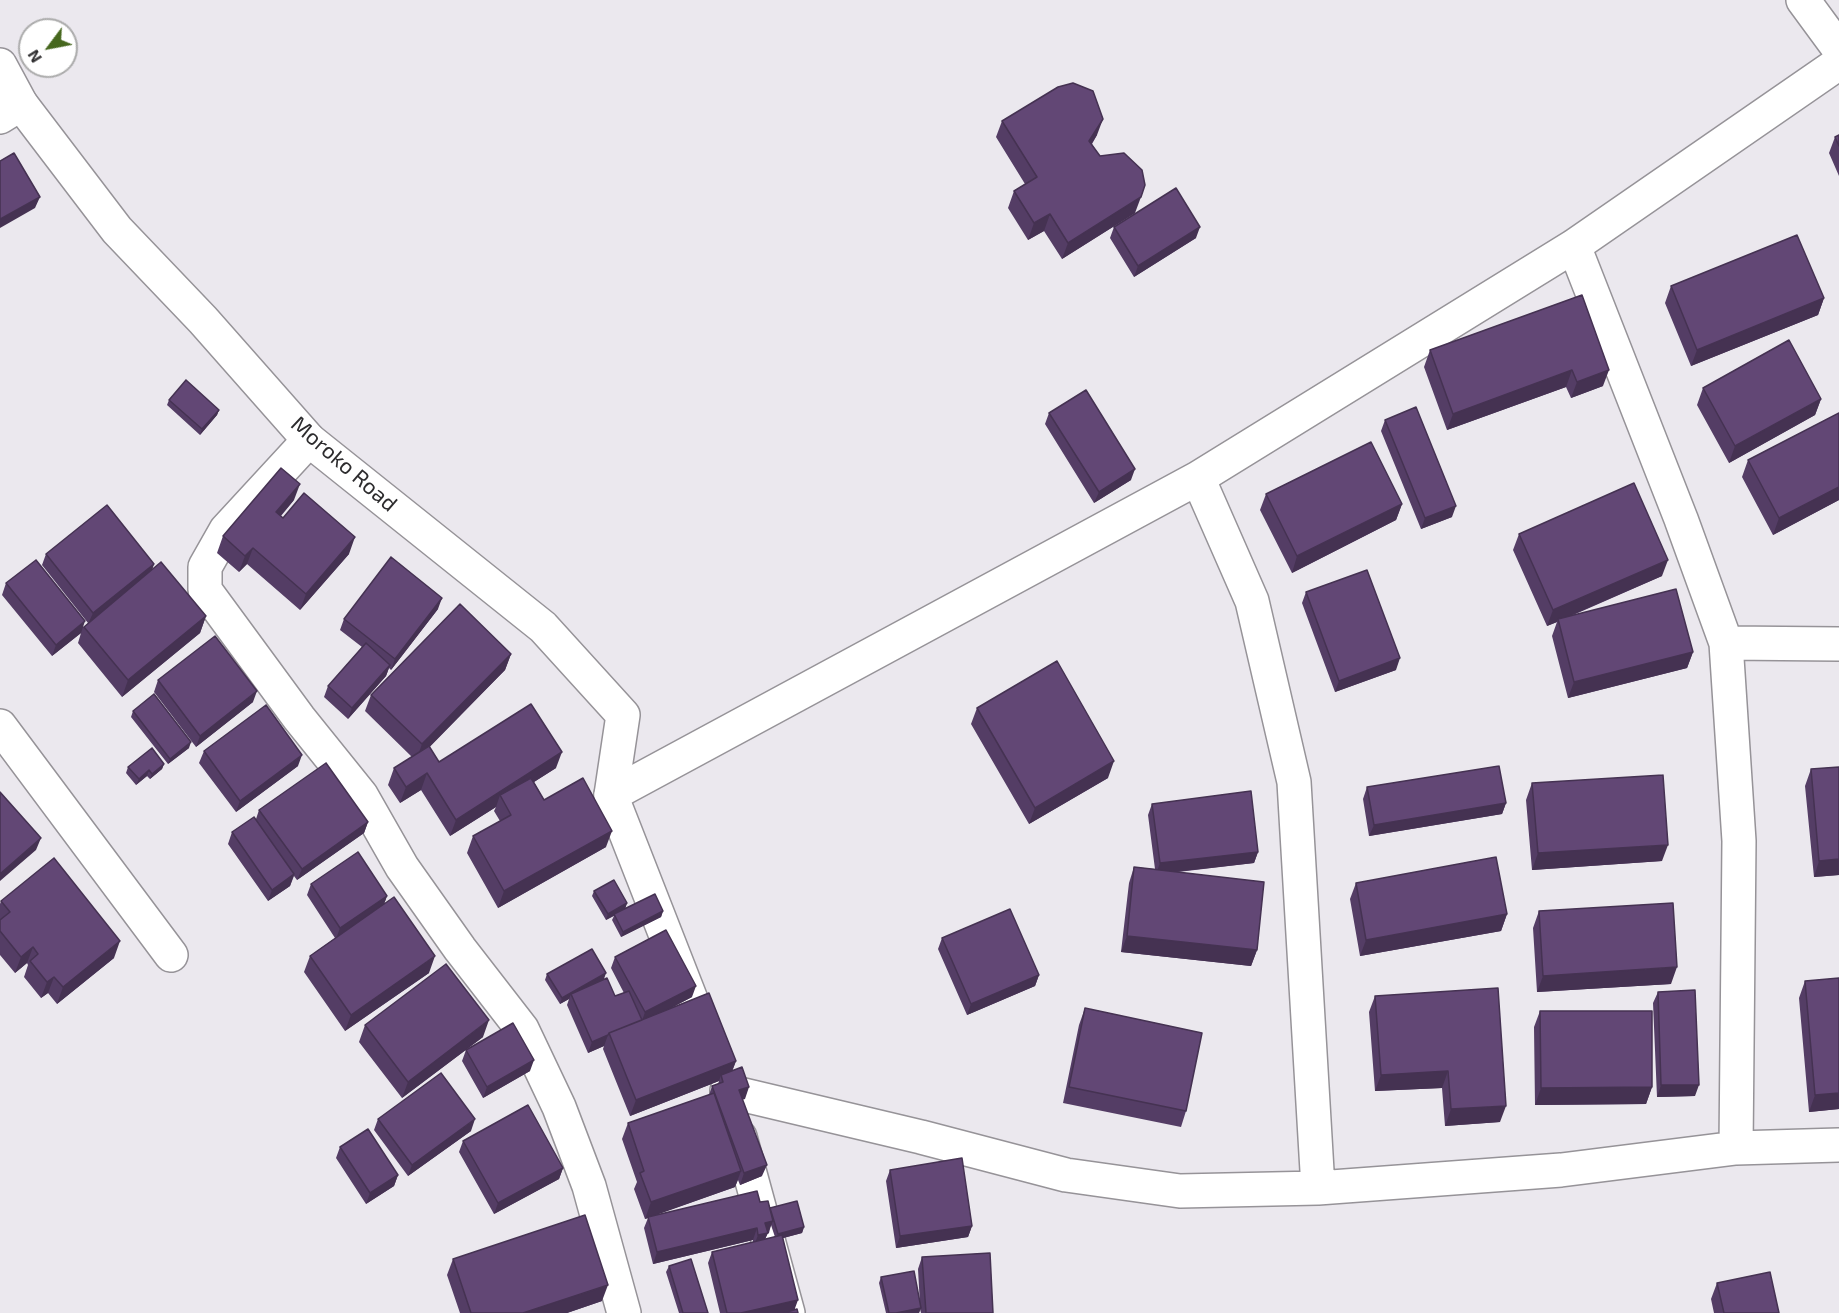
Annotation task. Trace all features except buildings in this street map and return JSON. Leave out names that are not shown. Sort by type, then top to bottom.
[{"type":"street","points":[[1803,0],[1839,49]]},
{"type":"street","points":[[788,1313],[727,1091],[611,795],[1198,478],[1574,246],[1839,63]]},
{"type":"street","name":"Moroko Road","points":[[0,65],[11,110],[309,440],[543,627],[623,715],[611,795]]},
{"type":"street","points":[[1574,246],[1681,519],[1726,643],[1739,841],[1736,1148]]},
{"type":"street","points":[[309,440],[226,530],[205,567],[205,590],[299,718],[361,795],[402,867],[460,950],[522,1029],[559,1107],[589,1186],[624,1313]]},
{"type":"street","points":[[1198,478],[1252,601],[1294,782],[1318,1188]]},
{"type":"street","points":[[1726,643],[1839,644]]},
{"type":"street","points":[[0,726],[171,956]]},
{"type":"street","points":[[727,1091],[921,1137],[1066,1175],[1180,1191],[1318,1188],[1561,1170],[1736,1148],[1839,1145]]}]
